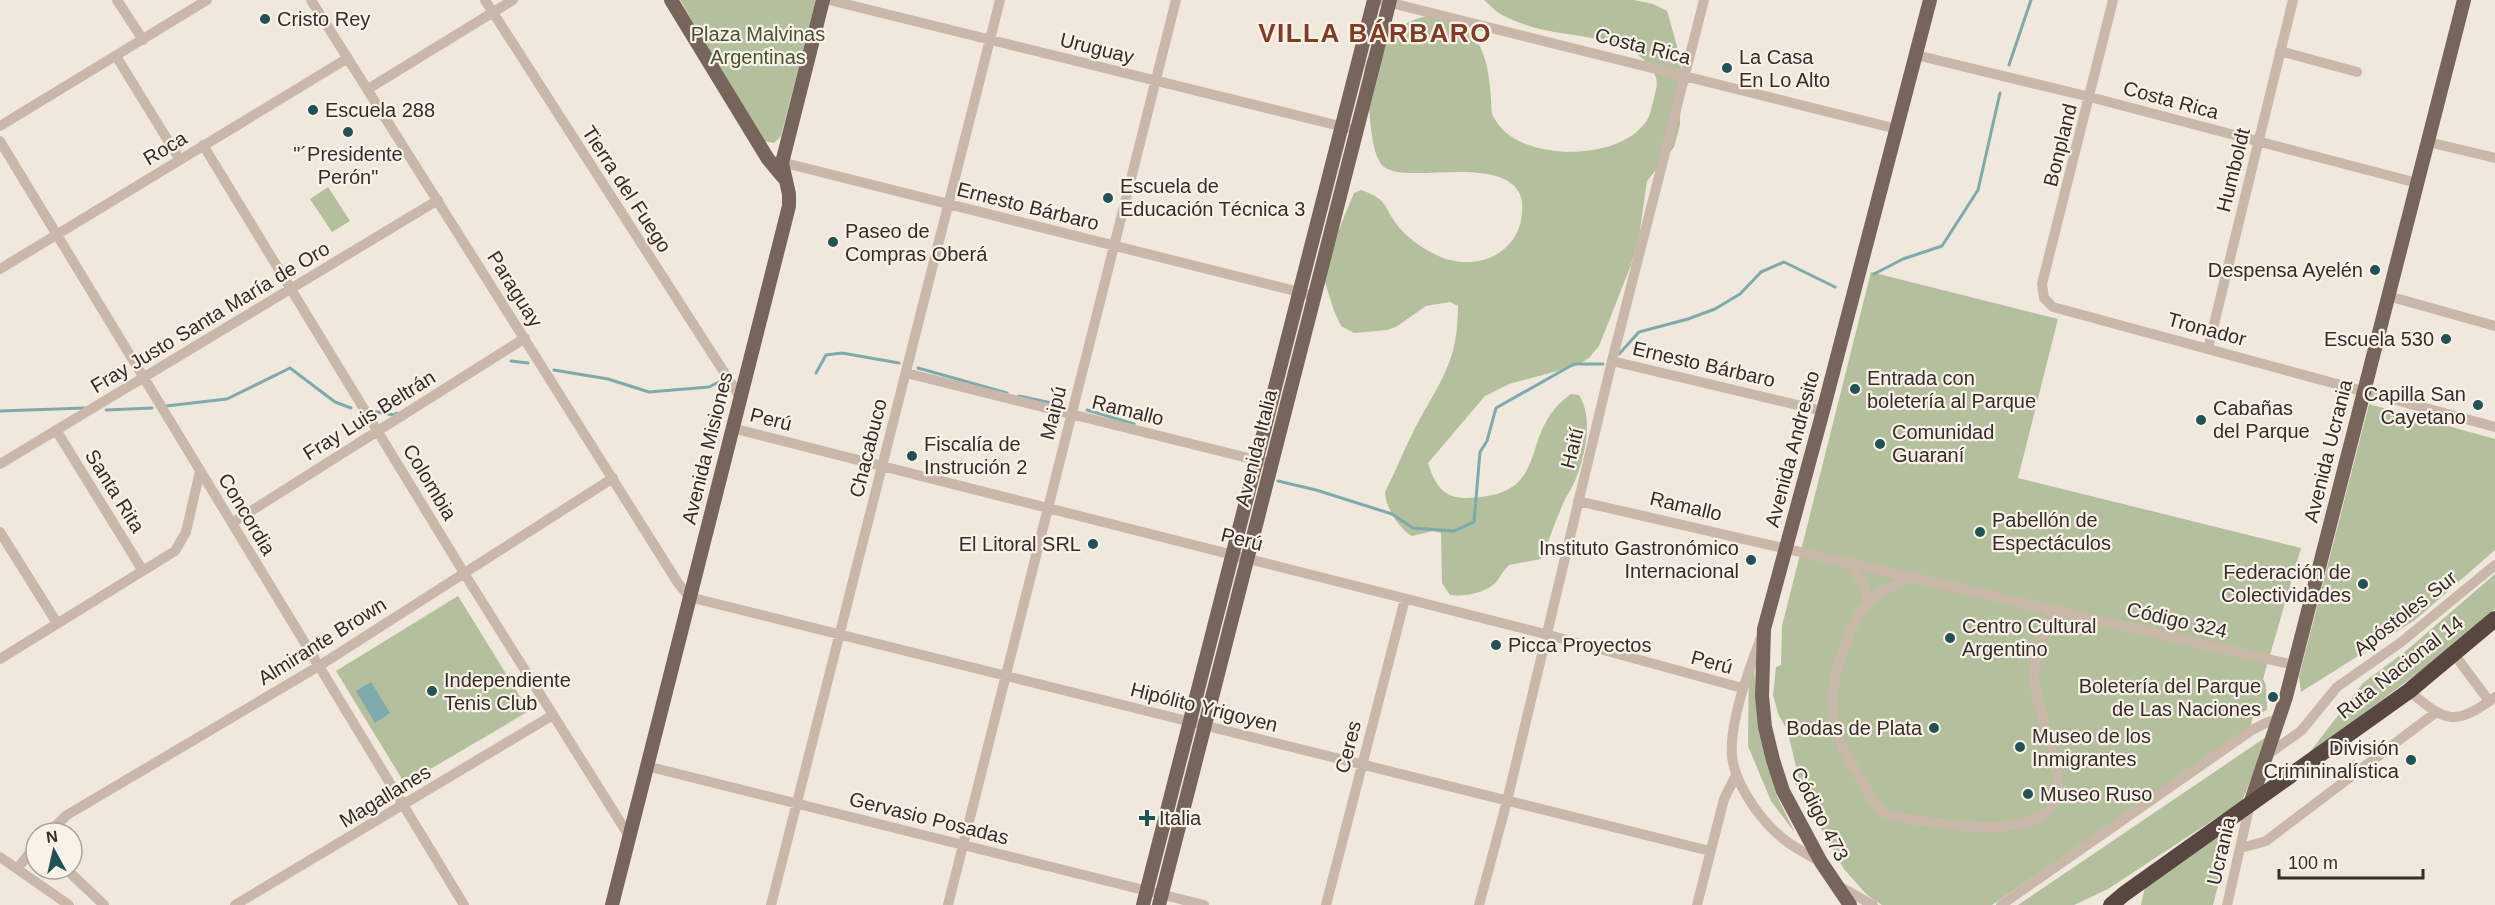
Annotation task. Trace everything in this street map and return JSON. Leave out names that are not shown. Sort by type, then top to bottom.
[{"type":"highway","name":"Ruta Nacional 14","points":[[2100,905],[2118,899],[2409,691],[2495,620]]},
{"type":"main road","points":[[670,0],[775,161]]},
{"type":"main road","points":[[775,161],[823,0]]},
{"type":"main road","name":"Avenida Italia","points":[[1143,905],[1374,0]]},
{"type":"main road","name":"Avenida Andresito","points":[[1764,629],[1929,0]]},
{"type":"main road","name":"Avenida Ucrania","points":[[2250,804],[2279,719],[2294,665],[2464,0]]},
{"type":"main road","name":"Avenida Italia","points":[[1160,900],[1357,130],[1386,1]]},
{"type":"main road","name":"Avenida Misiones","points":[[612,905],[789,206],[789,194],[775,161]]},
{"type":"main road","name":"Código 473","points":[[1764,629],[1762,696],[1765,727],[1773,760],[1783,790],[1821,862],[1850,905]]},
{"type":"street","points":[[117,0],[143,40]]},
{"type":"street","points":[[0,126],[207,0]]},
{"type":"street","name":"Paraguay","points":[[312,0],[678,583],[689,597]]},
{"type":"street","name":"Tierra del Fuego","points":[[485,0],[740,397]]},
{"type":"street","points":[[368,89],[513,0]]},
{"type":"street","name":"Uruguay","points":[[829,0],[1357,130]]},
{"type":"street","name":"Chacabuco","points":[[771,905],[1000,0]]},
{"type":"street","name":"Maipú","points":[[948,905],[1176,0]]},
{"type":"street","name":"Haití","points":[[1479,905],[1507,801],[1545,634],[1612,361],[1704,0]]},
{"type":"street","name":"Bonpland","points":[[2043,298],[2042,284],[2091,97],[2113,0]]},
{"type":"street","name":"Humboldt","points":[[2208,349],[2293,0]]},
{"type":"street","name":"Costa Rica","points":[[1386,1],[1897,129]]},
{"type":"street","points":[[2280,51],[2357,72]]},
{"type":"street","name":"Costa Rica","points":[[1916,55],[2091,97],[2417,183]]},
{"type":"street","points":[[116,56],[180,159]]},
{"type":"street","name":"Roca","points":[[0,269],[348,58]]},
{"type":"street","name":"Concordia","points":[[0,141],[464,905]]},
{"type":"street","points":[[2427,142],[2495,158]]},
{"type":"street","name":"Colombia","points":[[203,145],[464,573],[629,836]]},
{"type":"street","name":"Ernesto Bárbaro","points":[[775,161],[1315,296]]},
{"type":"street","name":"Fray Justo Santa María de Oro","points":[[0,464],[438,200]]},
{"type":"street","points":[[2388,296],[2495,326]]},
{"type":"street","name":"Tronador","points":[[2043,298],[2053,307],[2495,427]]},
{"type":"street","name":"Fray Luis Beltrán","points":[[232,524],[525,338]]},
{"type":"street","name":"Ernesto Bárbaro","points":[[1612,361],[1823,411]]},
{"type":"street","name":"Ramallo","points":[[906,373],[1272,464]]},
{"type":"street","name":"Perú","points":[[732,428],[1545,634],[1742,688]]},
{"type":"street","name":"Santa Rita","points":[[56,430],[143,571]]},
{"type":"street","points":[[0,658],[175,551],[186,532],[200,471]]},
{"type":"street","name":"Almirante Brown","points":[[61,821],[67,815],[319,666],[614,478]]},
{"type":"street","name":"Ramallo","points":[[1578,501],[1786,547]]},
{"type":"street","points":[[0,532],[57,624]]},
{"type":"street","name":"Código 324","points":[[1786,547],[2294,665]]},
{"type":"street","points":[[1849,562],[1863,585],[1869,601]]},
{"type":"street","name":"Apóstoles Sur","points":[[2267,755],[2301,730],[2337,687],[2400,643],[2495,565]]},
{"type":"street","points":[[1911,576],[1869,601],[1856,619],[1838,662],[1831,696],[1834,729],[1847,758],[1882,811],[1907,819],[1982,827],[2010,826],[2031,821],[2048,812],[2057,797],[2057,773],[2034,674],[2052,609]]},
{"type":"street","name":"Hipólito Yrigoyen","points":[[689,597],[1710,851]]},
{"type":"street","name":"Ceres","points":[[1326,905],[1405,598]]},
{"type":"street","name":"Avenida Andresito","points":[[1736,775],[1732,754],[1742,688],[1764,629]]},
{"type":"street","points":[[2409,691],[2435,713],[2457,719],[2474,712],[2492,699],[2454,654]]},
{"type":"street","points":[[2241,848],[2266,841],[2435,713]]},
{"type":"street","name":"Magallanes","points":[[235,905],[553,716]]},
{"type":"street","points":[[2001,905],[2252,730],[2279,719]]},
{"type":"street","name":"Gervasio Posadas","points":[[646,766],[1146,891],[1160,900],[1204,905]]},
{"type":"street","points":[[1736,775],[1761,815],[1787,842],[1821,862]]},
{"type":"street","points":[[1697,905],[1724,799],[1736,775]]},
{"type":"street","name":"Ucrania","points":[[2227,905],[2250,804]]},
{"type":"street","points":[[0,857],[69,905]]},
{"type":"street","points":[[17,869],[24,860]]},
{"type":"street","points":[[79,881],[104,905]]},
{"type":"street","points":[[1836,884],[1873,905]]},
{"type":"green space","name":"Plaza Malvinas Argentinas","points":[[680,0],[816,0],[781,136],[774,143],[763,141]]},
{"type":"green space","points":[[1484,0],[1634,0],[1653,4],[1667,11],[1681,68],[1680,125],[1674,147],[1647,181],[1639,237],[1631,265],[1599,346],[1589,358],[1576,366],[1509,384],[1485,396],[1428,463],[1440,488],[1450,495],[1465,498],[1494,495],[1512,487],[1524,475],[1543,427],[1554,410],[1571,394],[1579,395],[1584,405],[1587,426],[1582,460],[1541,559],[1509,565],[1497,581],[1487,589],[1468,595],[1450,595],[1442,583],[1441,533],[1433,531],[1412,536],[1407,533],[1390,510],[1385,492],[1411,436],[1446,371],[1455,342],[1458,306],[1450,302],[1426,306],[1396,327],[1354,333],[1341,326],[1334,311],[1325,282],[1324,266],[1354,193],[1361,190],[1381,200],[1398,226],[1426,250],[1446,259],[1460,262],[1485,259],[1507,247],[1520,226],[1522,200],[1512,184],[1498,177],[1463,172],[1407,173],[1393,171],[1383,166],[1376,155],[1373,139],[1364,82],[1366,62],[1380,43],[1407,23],[1431,15],[1454,17],[1471,33],[1482,51],[1488,71],[1492,114],[1499,126],[1509,135],[1524,143],[1541,149],[1560,151],[1580,152],[1600,149],[1633,135],[1648,118],[1657,85],[1655,75],[1647,63],[1625,47],[1514,21],[1502,15]]},
{"type":"green space","points":[[328,187],[350,221],[332,232],[310,199]]},
{"type":"green space","points":[[1871,272],[2058,319],[2018,478],[2301,548],[2263,679],[2266,685],[2267,710],[2253,716],[2250,729],[1992,905],[1882,905],[1867,895],[1844,869],[1794,782],[1799,779],[1787,729],[1779,716],[1773,695],[1776,667],[1781,665],[1782,626]]},
{"type":"green space","points":[[2369,404],[2495,439],[2495,550],[2415,620],[2301,692],[2299,677]]},
{"type":"green space","points":[[2495,574],[2495,609],[2451,648],[2306,757],[2363,683],[2407,650]]},
{"type":"green space","name":"Independiente Tenis Club","points":[[458,596],[529,711],[405,784],[336,671]]},
{"type":"green space","points":[[1749,665],[1754,668],[1760,735],[1777,796],[1795,833],[1771,801],[1748,746]]},
{"type":"green space","points":[[2269,735],[2242,801],[2108,889],[2074,905],[2018,905]]},
{"type":"green space","points":[[2224,831],[2231,835],[2213,905],[2141,905],[2145,887]]},
{"type":"water","points":[[371,682],[390,713],[375,723],[356,691]]},
{"type":"waterway","points":[[2009,65],[2031,0]]},
{"type":"waterway","points":[[1874,274],[1903,259],[1942,246],[1978,190],[2000,93]]},
{"type":"waterway","points":[[1619,354],[1639,332],[1715,309],[1740,294],[1761,272],[1784,262],[1835,287]]},
{"type":"waterway","points":[[816,373],[826,355],[842,353],[899,363]]},
{"type":"waterway","points":[[511,361],[528,363]]},
{"type":"waterway","points":[[1278,481],[1316,490],[1392,514],[1413,528],[1454,531],[1474,522],[1480,452],[1487,441],[1496,408],[1574,364],[1603,364]]},
{"type":"waterway","points":[[166,406],[227,399],[290,368],[335,402],[351,408]]},
{"type":"waterway","points":[[918,368],[1007,393]]},
{"type":"waterway","points":[[554,370],[608,379],[649,392],[709,387],[725,379]]},
{"type":"waterway","points":[[1019,396],[1061,405]]},
{"type":"waterway","points":[[0,411],[85,408]]},
{"type":"waterway","points":[[106,410],[152,408]]},
{"type":"waterway","points":[[1087,410],[1134,424]]},
{"type":"waterway","points":[[372,411],[394,415],[397,413]]},
{"type":"place","name":"Cristo Rey","points":[[265,19]]},
{"type":"place","name":"La Casa En Lo Alto","points":[[1727,68]]},
{"type":"place","name":"Escuela 288","points":[[313,110]]},
{"type":"place","name":"\"´Presidente Perón\"","points":[[348,132]]},
{"type":"place","name":"Escuela de Educación Técnica 3","points":[[1108,198]]},
{"type":"place","name":"Paseo de Compras Oberá","points":[[833,242]]},
{"type":"place","name":"Despensa Ayelén","points":[[2375,270]]},
{"type":"place","name":"Escuela 530","points":[[2446,339]]},
{"type":"place","name":"Entrada con boletería al Parque","points":[[1855,389]]},
{"type":"place","name":"Capilla San Cayetano","points":[[2478,405]]},
{"type":"place","name":"Cabañas del Parque","points":[[2201,420]]},
{"type":"place","name":"Comunidad Guaraní","points":[[1880,444]]},
{"type":"place","name":"Fiscalía de Instrución 2","points":[[912,456]]},
{"type":"place","name":"Pabellón de Espectáculos","points":[[1980,532]]},
{"type":"place","name":"El Litoral SRL","points":[[1093,544]]},
{"type":"place","name":"Instituto Gastronómico Internacional","points":[[1751,560]]},
{"type":"place","name":"Federación de Colectividades","points":[[2363,584]]},
{"type":"place","name":"Centro Cultural Argentino","points":[[1950,638]]},
{"type":"place","name":"Picca Proyectos","points":[[1496,645]]},
{"type":"place","name":"Independiente Tenis Club","points":[[432,691]]},
{"type":"place","name":"Boletería del Parque de Las Naciones","points":[[2273,697]]},
{"type":"place","name":"Bodas de Plata","points":[[1934,728]]},
{"type":"place","name":"Museo de los Inmigrantes","points":[[2020,747]]},
{"type":"place","name":"División Crimininalística","points":[[2411,760]]},
{"type":"place","name":"Museo Ruso","points":[[2028,794]]},
{"type":"place","name":"Italia","points":[[1147,818]]},
{"type":"district","name":"VILLA BÁRBARO","points":[[1375,33]]}]
